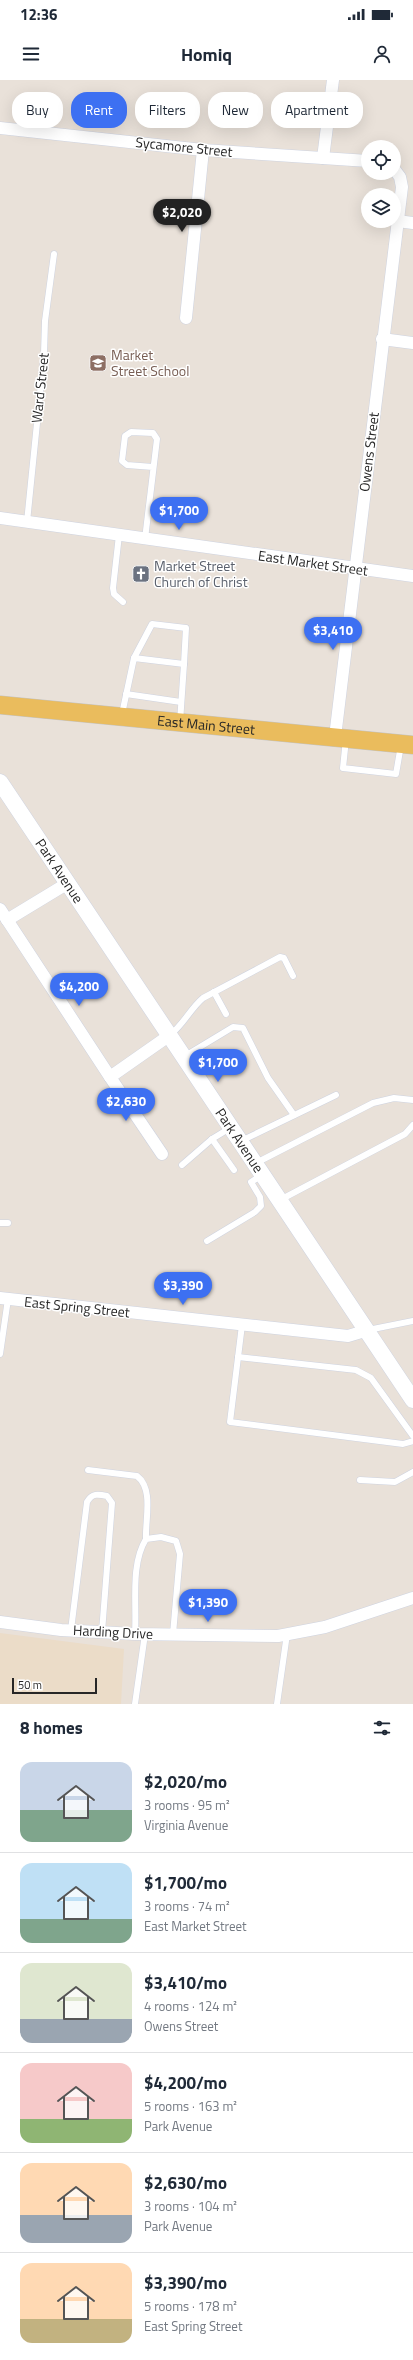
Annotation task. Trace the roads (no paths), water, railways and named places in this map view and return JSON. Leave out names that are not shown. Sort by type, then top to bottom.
[{"type":"main road","name":"East Main Street","points":[[0,705],[407,744]]},
{"type":"street","points":[[323,158],[333,80]]},
{"type":"street","name":"Sycamore Street","points":[[0,128],[203,150],[361,161]]},
{"type":"street","points":[[186,318],[203,150]]},
{"type":"street","name":"Owens Street","points":[[399,180],[402,187],[401,196]]},
{"type":"street","points":[[401,221],[413,223]]},
{"type":"street","name":"Owens Street","points":[[340,737],[354,569],[397,228]]},
{"type":"street","points":[[382,339],[413,344]]},
{"type":"street","name":"East Market Street","points":[[0,518],[354,569],[413,576]]},
{"type":"street","name":"Park Avenue","points":[[0,782],[413,1399]]},
{"type":"street","points":[[7,920],[68,883]]},
{"type":"street","points":[[0,909],[162,1154]]},
{"type":"street","points":[[110,1077],[170,1035]]},
{"type":"street","name":"East Spring Street","points":[[4,1299],[348,1336],[368,1330]]},
{"type":"street","name":"Harding Drive","points":[[0,1622],[71,1630],[140,1634],[278,1636],[325,1627],[413,1598]]},
{"type":"lane","name":"Ward Street","points":[[27,522],[44,354],[45,321],[54,254]]},
{"type":"lane","points":[[145,538],[157,439],[153,433],[131,432],[125,436],[122,460],[127,465],[153,467]]},
{"type":"lane","points":[[119,535],[113,588],[114,594],[123,602]]},
{"type":"lane","points":[[121,716],[134,658],[152,624],[186,628],[180,722]]},
{"type":"lane","points":[[134,658],[184,664]]},
{"type":"lane","points":[[126,694],[181,702]]},
{"type":"lane","points":[[340,737],[343,768],[396,774],[407,744]]},
{"type":"lane","points":[[170,1035],[180,1027],[195,1004],[214,992],[280,957],[284,958],[293,976]]},
{"type":"lane","points":[[214,992],[226,1014]]},
{"type":"lane","points":[[184,1056],[233,1028],[243,1028],[268,1078],[294,1116]]},
{"type":"lane","points":[[241,1141],[336,1095]]},
{"type":"lane","points":[[207,1241],[255,1212],[261,1206],[260,1197],[251,1182],[259,1169],[373,1103],[394,1098],[413,1100]]},
{"type":"lane","points":[[280,1200],[405,1134],[413,1125]]},
{"type":"lane","points":[[182,1165],[212,1139],[231,1127]]},
{"type":"lane","points":[[212,1139],[234,1170]]},
{"type":"lane","points":[[0,1223],[8,1223]]},
{"type":"lane","points":[[0,1354],[4,1299]]},
{"type":"lane","points":[[368,1330],[413,1321]]},
{"type":"lane","points":[[242,1325],[230,1422],[403,1444],[413,1441]]},
{"type":"lane","points":[[238,1357],[356,1370],[371,1378],[413,1436]]},
{"type":"lane","points":[[88,1470],[133,1475],[144,1481],[147,1497],[146,1539],[141,1547],[138,1559],[140,1634],[135,1704]]},
{"type":"lane","points":[[360,1480],[395,1482],[413,1472]]},
{"type":"lane","points":[[71,1630],[87,1502],[90,1496],[97,1494],[108,1496],[112,1503],[102,1632]]},
{"type":"lane","points":[[146,1539],[152,1537],[168,1538],[176,1541],[178,1545],[180,1554],[172,1634]]},
{"type":"lane","points":[[277,1704],[287,1634]]},
{"type":"place","name":"Market Street School","points":[[98,363]]},
{"type":"place","name":"Market Street Church of Christ","points":[[141,574]]}]
